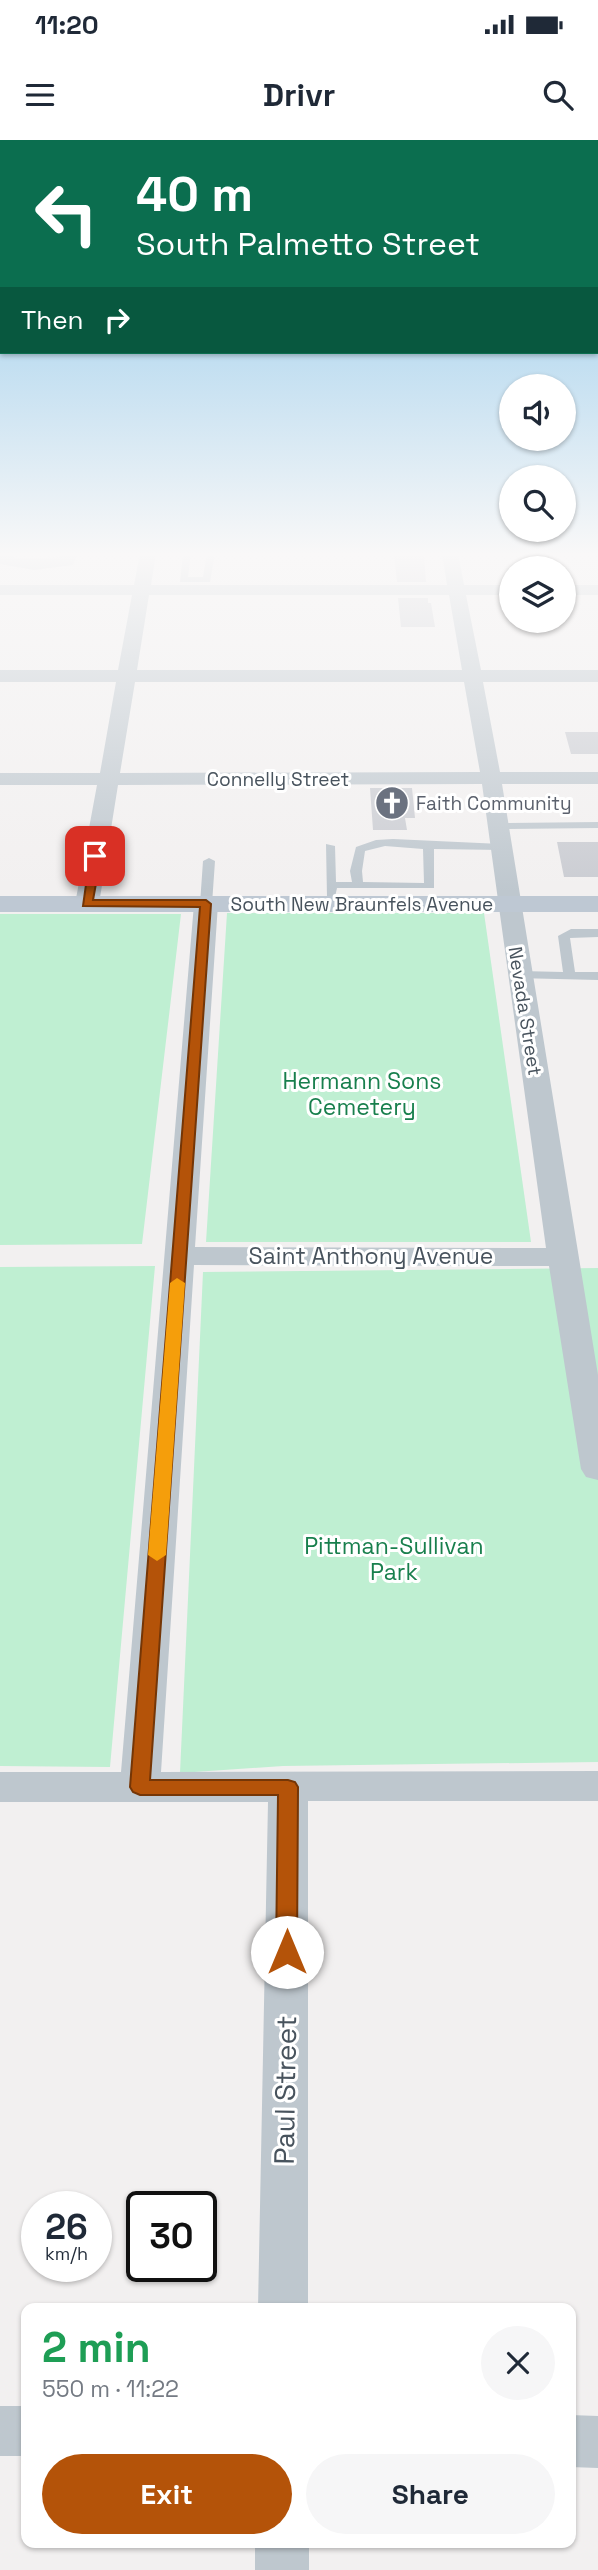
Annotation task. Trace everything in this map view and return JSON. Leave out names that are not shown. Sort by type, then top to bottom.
[{"type":"main road","name":"South New Braunfels Avenue","points":[[0,904],[206,904],[331,895],[509,905],[598,904]]},
{"type":"street","points":[[87,904],[129,666]]},
{"type":"street","name":"Nevada Street","points":[[471,666],[491,778],[562,1256],[598,1469]]},
{"type":"street","points":[[0,676],[598,676]]},
{"type":"street","name":"Connelly Street","points":[[0,779],[598,778]]},
{"type":"street","points":[[140,1787],[206,904]]},
{"type":"street","name":"Saint Anthony Avenue","points":[[179,1255],[562,1256]]},
{"type":"street","points":[[0,1787],[598,1786]]},
{"type":"street","name":"Paul Street","points":[[283,2303],[288,1787]]},
{"type":"street","points":[[0,2431],[21,2431]]},
{"type":"street","points":[[576,2441],[598,2442]]},
{"type":"street","points":[[282,2548],[282,2570]]},
{"type":"lane","points":[[358,886],[357,855],[360,849],[368,844],[428,846],[499,835],[598,825]]},
{"type":"lane","points":[[499,835],[598,833]]},
{"type":"lane","points":[[330,846],[331,895],[358,886],[430,886],[428,846]]},
{"type":"lane","points":[[206,904],[209,861]]},
{"type":"lane","points":[[570,976],[564,936],[571,933],[598,933]]},
{"type":"lane","points":[[520,975],[598,976]]},
{"type":"green space","name":"Hermann Sons Cemetery","points":[[227,913],[484,913],[531,1242],[206,1242]]},
{"type":"green space","points":[[0,914],[181,914],[142,1244],[0,1245]]},
{"type":"green space","points":[[155,1266],[110,1767],[0,1766],[0,1267]]},
{"type":"green space","name":"Pittman-Sullivan Park","points":[[598,1268],[598,1762],[283,1766],[180,1773],[203,1272]]},
{"type":"building","points":[[565,732],[598,732],[598,754],[571,754]]},
{"type":"building","name":"Faith Community","points":[[370,788],[412,788],[415,818],[405,818],[407,830],[373,830]]},
{"type":"building","points":[[557,842],[598,842],[598,877],[564,877]]},
{"type":"slow traffic","points":[[157,1555],[177,1283]]},
{"type":"place","name":"Faith Community","points":[[392,803]]},
{"type":"route","points":[[95,856],[87,904],[206,904],[140,1787],[288,1787],[287,1952]]}]
